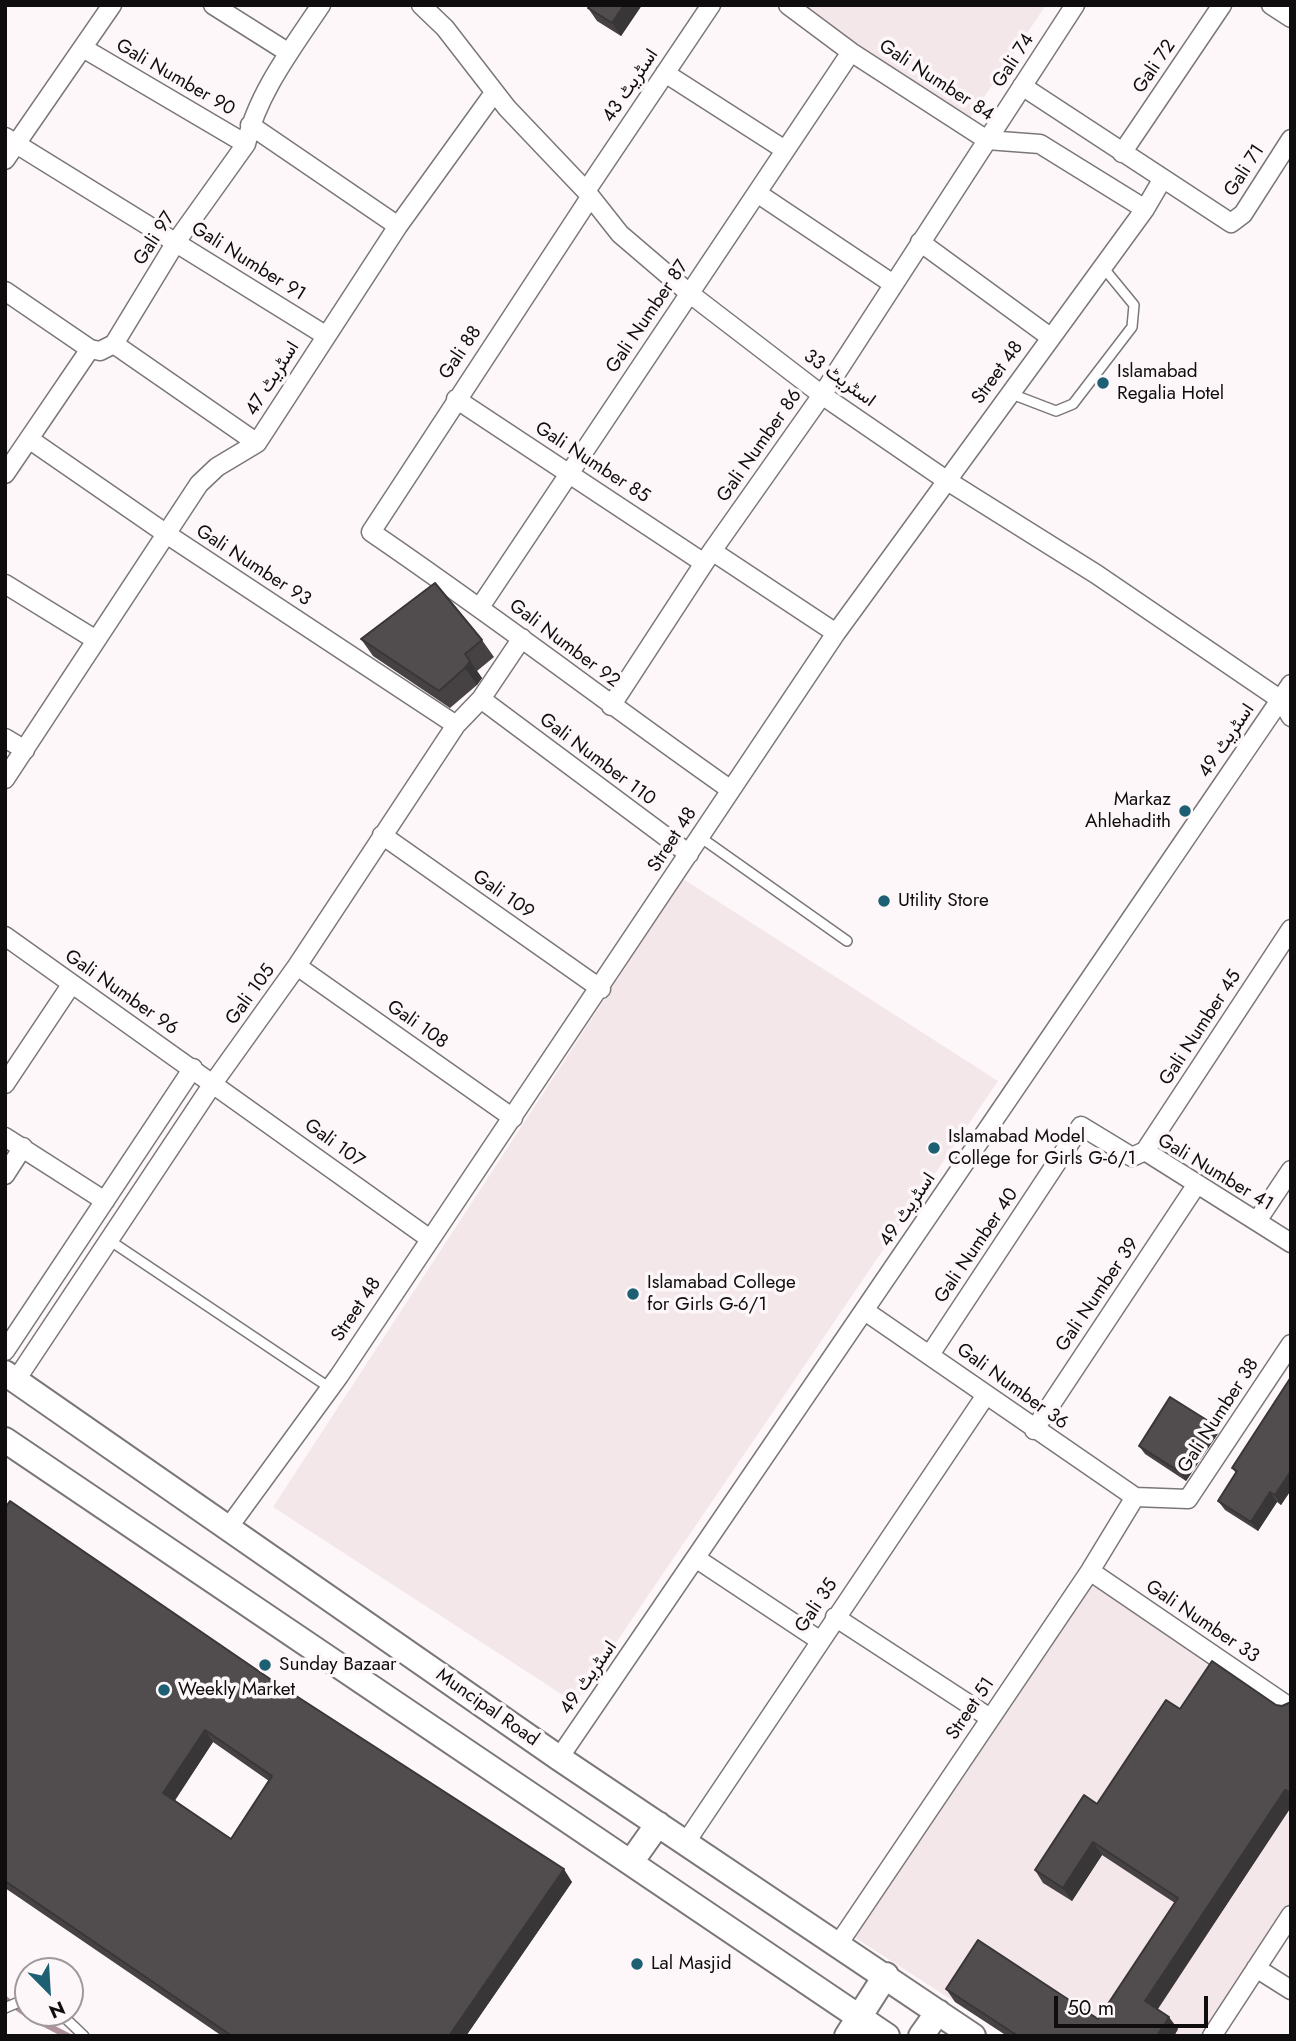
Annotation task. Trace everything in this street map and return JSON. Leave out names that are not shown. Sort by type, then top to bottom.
[{"type":"street","points":[[5,160],[11,140],[83,48],[112,5]]},
{"type":"street","points":[[213,5],[289,53]]},
{"type":"street","name":"Gali 97","points":[[114,344],[176,242],[246,144],[250,125],[289,53],[321,5]]},
{"type":"street","name":"اسٹریٹ 33","points":[[421,5],[445,28],[494,93],[620,233],[689,293],[822,395],[946,480],[1096,574],[1281,700],[1291,717]]},
{"type":"street","name":"اسٹریٹ 43","points":[[587,195],[711,5]]},
{"type":"street","name":"Gali Number 84","points":[[788,5],[851,52],[988,140],[1040,144],[1145,208]]},
{"type":"street","name":"Gali 74","points":[[988,140],[1075,5]]},
{"type":"street","name":"Gali 72","points":[[1122,153],[1222,5]]},
{"type":"street","points":[[1271,5],[1291,18]]},
{"type":"street","name":"Gali Number 90","points":[[83,48],[246,144]]},
{"type":"street","name":"Gali Number 87","points":[[480,607],[851,52]]},
{"type":"street","points":[[665,73],[785,150]]},
{"type":"street","points":[[1022,86],[1162,180]]},
{"type":"street","name":"اسٹریٹ 47","points":[[5,779],[168,535],[199,484],[217,467],[257,443],[398,226],[494,93]]},
{"type":"street","name":"Gali Number 90","points":[[250,125],[398,226]]},
{"type":"street","name":"Gali 71","points":[[1162,180],[1231,223],[1243,214],[1291,139]]},
{"type":"street","name":"Gali Number 91","points":[[11,140],[325,335]]},
{"type":"street","name":"Gali Number 86","points":[[611,706],[708,557],[822,395],[988,140]]},
{"type":"street","name":"Street 48","points":[[228,1528],[330,1388],[601,989],[836,633],[1145,208],[1162,180]]},
{"type":"street","points":[[757,192],[893,284]]},
{"type":"street","name":"Gali 88","points":[[371,532],[587,195]]},
{"type":"street","points":[[920,242],[1050,337]]},
{"type":"street","points":[[5,291],[90,349],[100,351],[114,344],[257,443]]},
{"type":"street","points":[[5,474],[11,452],[29,439],[90,349]]},
{"type":"street","name":"Gali Number 85","points":[[456,399],[569,472],[836,633]]},
{"type":"street","name":"Gali Number 93","points":[[29,439],[168,535],[456,725]]},
{"type":"street","name":"Gali Number 92","points":[[371,532],[480,607],[611,706],[731,790]]},
{"type":"street","points":[[5,584],[96,640]]},
{"type":"street","name":"Gali 105","points":[[11,1377],[110,1240],[214,1082],[297,966],[456,725],[481,699],[522,638]]},
{"type":"street","name":"اسٹریٹ 49","points":[[559,1758],[1291,684]]},
{"type":"street","name":"Gali Number 110","points":[[481,699],[689,854]]},
{"type":"street","points":[[5,738],[25,750]]},
{"type":"street","name":"Gali 109","points":[[382,835],[601,989]]},
{"type":"street","name":"Gali Number 45","points":[[1145,1151],[1291,929]]},
{"type":"street","name":"Gali Number 96","points":[[5,936],[71,985],[214,1082]]},
{"type":"street","name":"Gali 108","points":[[297,966],[513,1118]]},
{"type":"street","points":[[5,1084],[71,985]]},
{"type":"street","points":[[5,1351],[193,1068]]},
{"type":"street","name":"Gali 107","points":[[214,1082],[430,1239]]},
{"type":"street","name":"Gali Number 41","points":[[1081,1126],[1132,1157],[1145,1151],[1291,1243]]},
{"type":"street","name":"Gali Number 40","points":[[930,1353],[1081,1126]]},
{"type":"street","points":[[5,1137],[104,1201]]},
{"type":"street","points":[[5,1175],[23,1147]]},
{"type":"street","points":[[1257,1221],[1291,1170]]},
{"type":"street","name":"Gali Number 39","points":[[1034,1430],[1198,1184]]},
{"type":"street","name":"Gali Number 36","points":[[865,1311],[930,1353],[1034,1430],[1135,1497]]},
{"type":"street","name":"Gali Number 38","points":[[1135,1497],[1188,1499],[1291,1344]]},
{"type":"street","name":"Muncipal Road","points":[[11,1377],[559,1758],[839,1943],[973,2036]]},
{"type":"street","name":"Gali 35","points":[[686,1842],[819,1640],[986,1395]]},
{"type":"street","points":[[5,1440],[631,1862],[853,2027],[887,2036]]},
{"type":"street","name":"Street 51","points":[[839,1943],[1090,1571],[1135,1497]]},
{"type":"street","points":[[697,1559],[819,1640]]},
{"type":"street","name":"Gali Number 33","points":[[1090,1571],[1291,1708]]},
{"type":"street","points":[[835,1617],[990,1718]]},
{"type":"street","points":[[631,1862],[657,1824]]},
{"type":"street","points":[[1212,2036],[1291,1915]]},
{"type":"street","points":[[1256,1968],[1291,1990]]},
{"type":"street","points":[[853,2027],[886,1975]]},
{"type":"street","points":[[921,2036],[938,2012]]},
{"type":"lane","points":[[1009,393],[1056,411],[1073,404],[1132,327],[1134,305],[1102,266]]},
{"type":"lane","points":[[700,837],[847,941]]},
{"type":"lane","points":[[110,1240],[330,1388]]},
{"type":"shaded area","points":[[790,5],[1046,5],[970,118]]},
{"type":"shaded area","name":"Islamabad College for Girls G-6/1","points":[[683,879],[998,1081],[575,1703],[273,1507]]},
{"type":"shaded area","points":[[1090,1578],[1291,1716],[1291,1903],[1203,2036],[1008,2036],[854,1937]]},
{"type":"building","points":[[590,5],[624,5],[612,23],[588,8]]},
{"type":"building","points":[[435,583],[482,640],[465,654],[470,661],[465,668],[439,691],[361,639]]},
{"type":"building","points":[[1291,1377],[1291,1471],[1275,1495],[1270,1492],[1251,1522],[1218,1501],[1237,1471],[1232,1468]]},
{"type":"building","points":[[1170,1397],[1213,1424],[1180,1472],[1139,1446]]},
{"type":"building","name":"Weekly Market","points":[[10,1501],[273,1681],[564,1869],[449,2036],[232,2036],[5,1881],[5,1508]],"holes":[[[205,1730],[272,1776],[231,1839],[163,1793]]]},
{"type":"building","points":[[1212,1661],[1276,1705],[1282,1706],[1291,1702],[1291,1793],[1285,1790],[1145,2001],[1169,2017],[1157,2036],[1018,2036],[946,1989],[978,1940],[1098,2019],[1178,1898],[1093,1842],[1063,1888],[1035,1870],[1084,1795],[1097,1804],[1166,1700],[1180,1709]]},
{"type":"waterway","points":[[5,1999],[29,2016],[68,2036]]},
{"type":"place","name":"Islamabad Regalia Hotel","points":[[1103,383]]},
{"type":"place","name":"Markaz Ahlehadith","points":[[1185,811]]},
{"type":"place","name":"Utility Store","points":[[884,901]]},
{"type":"place","name":"Islamabad Model College for Girls G-6/1","points":[[934,1148]]},
{"type":"place","name":"Islamabad College for Girls G-6/1","points":[[633,1294]]},
{"type":"place","name":"Sunday Bazaar","points":[[265,1665]]},
{"type":"place","name":"Weekly Market","points":[[164,1690]]},
{"type":"place","name":"Lal Masjid","points":[[637,1964]]}]
